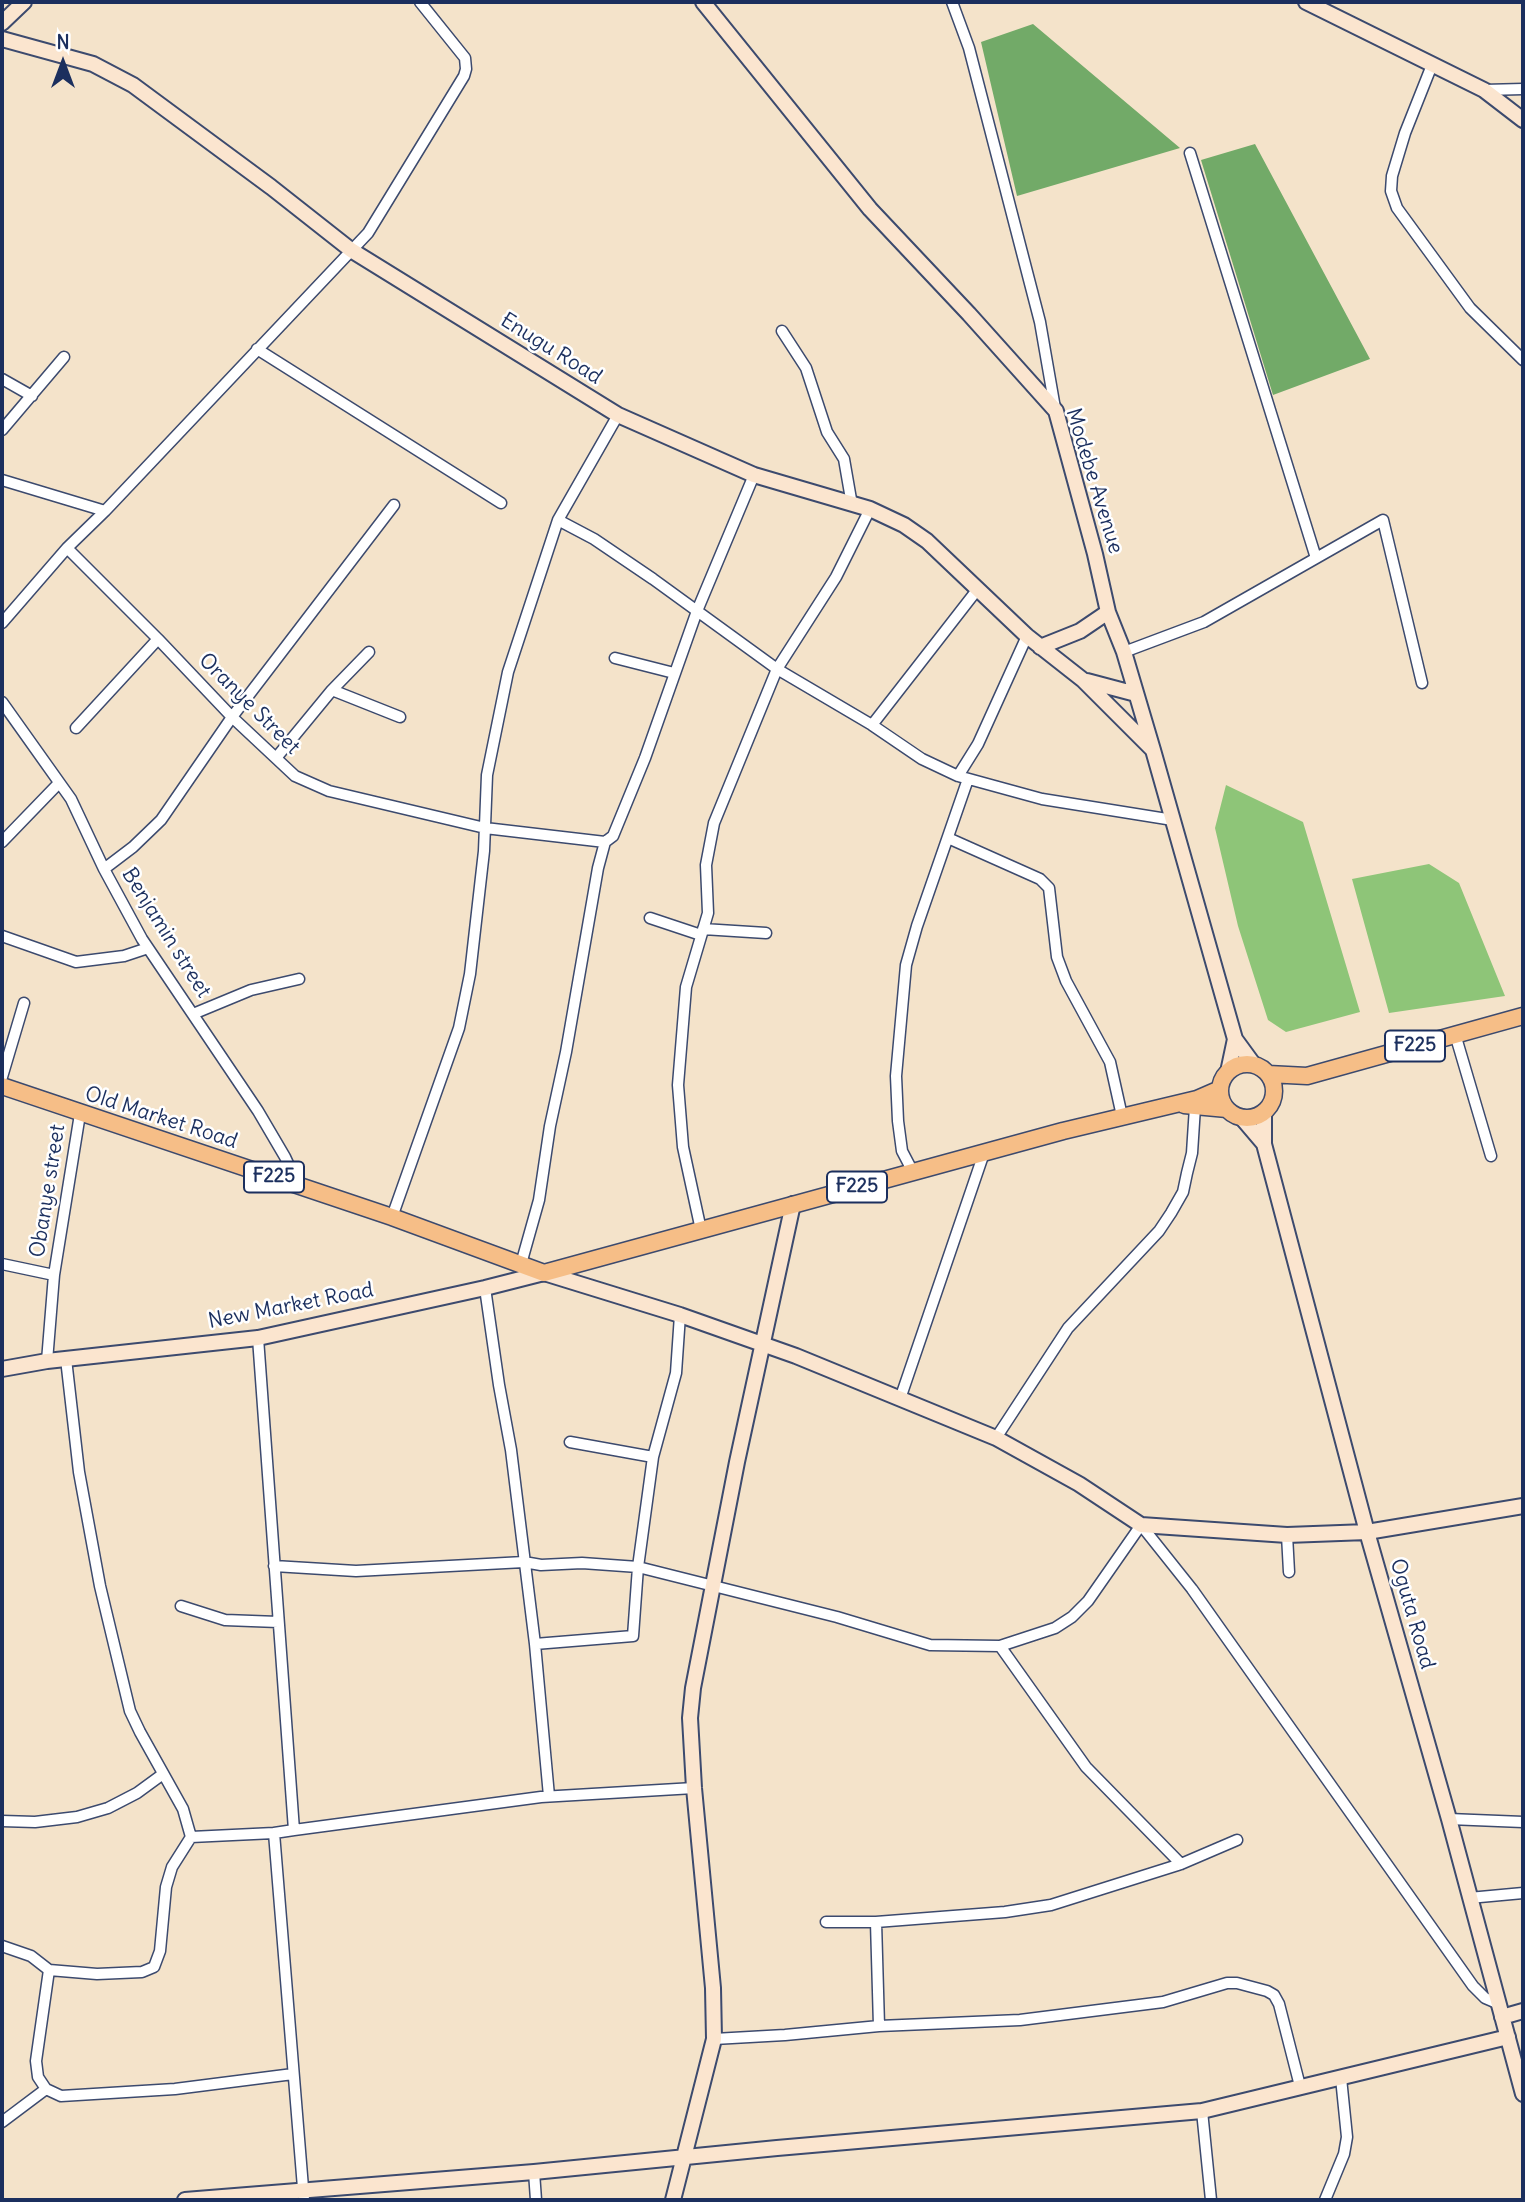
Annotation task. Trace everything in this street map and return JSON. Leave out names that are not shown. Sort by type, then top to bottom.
[{"type":"main road","name":"F225","points":[[1171,1104],[1249,1117],[1264,1112],[1273,1097],[1307,1076],[1523,1016]]},
{"type":"main road","name":"F225","points":[[1228,1072],[1240,1065],[1307,1076]]},
{"type":"main road","points":[[1261,1069],[1272,1081],[1273,1097]]},
{"type":"main road","points":[[1228,1072],[1220,1089],[1220,1096],[1234,1113]]},
{"type":"main road","name":"Old Market Road","points":[[2,1086],[392,1217],[544,1273]]},
{"type":"main road","name":"F225","points":[[544,1273],[984,1153],[1062,1129],[1208,1096],[1220,1089]]},
{"type":"street","points":[[2,23],[24,2]]},
{"type":"street","points":[[2,623],[66,548],[105,511],[368,233],[464,76],[464,58],[420,2]]},
{"type":"street","name":"Modebe Avenue","points":[[703,2],[870,209],[1056,411],[1108,612],[1124,652],[1153,750],[1234,1039]]},
{"type":"street","points":[[952,2],[969,48],[1033,296],[1056,411]]},
{"type":"street","points":[[1306,2],[1484,90],[1523,120]]},
{"type":"street","name":"Enugu Road","points":[[2,39],[93,64],[133,85],[351,250],[618,415],[754,475],[870,509],[904,524],[927,541],[1027,636],[1083,680],[1153,750]]},
{"type":"street","points":[[1432,65],[1405,133],[1392,176],[1391,191],[1397,208],[1470,308],[1523,360]]},
{"type":"street","points":[[1484,90],[1523,89]]},
{"type":"street","points":[[1190,153],[1316,558]]},
{"type":"street","points":[[782,331],[806,368],[827,432],[844,458],[852,505]]},
{"type":"street","points":[[257,349],[501,503]]},
{"type":"street","points":[[2,430],[64,357]]},
{"type":"street","points":[[2,379],[32,396]]},
{"type":"street","points":[[392,1217],[459,1028],[470,974],[485,828],[487,775],[508,672],[558,520],[618,415]]},
{"type":"street","points":[[521,1264],[539,1200],[550,1126],[605,842],[613,836],[645,758],[696,611],[754,475]]},
{"type":"street","points":[[2,480],[105,511]]},
{"type":"street","points":[[104,869],[160,820],[232,717],[394,505]]},
{"type":"street","points":[[701,1230],[683,1147],[678,1085],[686,987],[708,913],[706,865],[715,823],[777,669],[836,577],[870,509]]},
{"type":"street","points":[[558,520],[594,539],[777,669],[872,725],[922,759],[963,778],[1042,799],[1173,820]]},
{"type":"street","points":[[1124,652],[1204,622],[1383,520],[1422,683]]},
{"type":"street","name":"Oranye Street","points":[[66,548],[232,717],[295,776],[329,791],[485,828],[605,842]]},
{"type":"street","points":[[872,725],[977,590]]},
{"type":"street","points":[[1040,647],[1080,631],[1108,612]]},
{"type":"street","points":[[913,1172],[902,1151],[896,1076],[906,965],[948,838],[963,778],[1027,636]]},
{"type":"street","points":[[76,727],[158,639]]},
{"type":"street","points":[[276,758],[332,690],[369,652]]},
{"type":"street","points":[[615,658],[674,673]]},
{"type":"street","points":[[1083,680],[1136,694]]},
{"type":"street","points":[[332,690],[400,717]]},
{"type":"street","name":"Benjamin street","points":[[2,702],[71,799],[104,869],[148,947],[258,1111],[298,1185]]},
{"type":"street","points":[[2,842],[59,783]]},
{"type":"street","points":[[948,838],[1040,879],[1049,888],[1057,957],[1066,981],[1110,1062],[1122,1116]]},
{"type":"street","points":[[650,918],[702,932],[766,933]]},
{"type":"street","points":[[2,936],[76,962],[124,956],[148,947]]},
{"type":"street","points":[[193,1014],[251,990],[299,979]]},
{"type":"street","points":[[2,1077],[24,1003]]},
{"type":"street","points":[[1455,1034],[1491,1156]]},
{"type":"street","points":[[1234,1039],[1261,1069]]},
{"type":"street","points":[[1228,1072],[1234,1039]]},
{"type":"street","points":[[996,1438],[1068,1328],[1159,1231],[1171,1213],[1183,1192],[1192,1153],[1195,1107]]},
{"type":"street","points":[[1264,1112],[1264,1144]]},
{"type":"street","points":[[1234,1113],[1264,1144]]},
{"type":"street","name":"Obanye street","points":[[47,1361],[54,1275],[80,1114]]},
{"type":"street","name":"Oguta Road","points":[[1264,1144],[1367,1532],[1449,1819],[1523,2094]]},
{"type":"street","points":[[900,1399],[984,1153]]},
{"type":"street","points":[[673,2200],[714,2039],[713,1988],[694,1788],[691,1718],[693,1688],[793,1204]]},
{"type":"street","points":[[2,1264],[54,1275]]},
{"type":"street","points":[[544,1273],[680,1315],[796,1356],[996,1438],[1142,1525],[1192,1590],[1473,1986],[1501,2011],[1523,2011]]},
{"type":"street","name":"New Market Road","points":[[2,1369],[47,1361],[258,1338],[544,1273]]},
{"type":"street","points":[[485,1288],[511,1450],[535,1644],[549,1796]]},
{"type":"street","points":[[535,1644],[633,1636],[638,1567],[653,1457],[676,1373],[680,1315]]},
{"type":"street","points":[[258,1338],[294,1830]]},
{"type":"street","points":[[2,1947],[31,1956],[49,1970],[96,1974],[142,1972],[154,1967],[160,1951],[166,1887],[172,1867],[191,1837],[183,1809],[130,1711],[100,1586],[79,1472],[66,1359]]},
{"type":"street","points":[[570,1443],[653,1457]]},
{"type":"street","points":[[1142,1525],[1287,1535],[1367,1532],[1523,1506]]},
{"type":"street","points":[[274,1566],[356,1571],[524,1562],[541,1565],[582,1563],[638,1567],[837,1617],[930,1645],[1000,1646],[1055,1628],[1072,1617],[1088,1601],[1142,1525]]},
{"type":"street","points":[[1287,1535],[1289,1572]]},
{"type":"street","points":[[181,1606],[225,1619],[278,1622]]},
{"type":"street","points":[[1000,1646],[1086,1767],[1181,1864]]},
{"type":"street","points":[[2,1821],[35,1822],[108,1808],[137,1793],[163,1774]]},
{"type":"street","points":[[191,1837],[274,1833],[549,1796],[694,1788]]},
{"type":"street","points":[[1449,1819],[1523,1822]]},
{"type":"street","points":[[274,1833],[304,2195]]},
{"type":"street","points":[[826,1922],[876,1922],[1005,1912],[1051,1905],[1181,1864],[1237,1840]]},
{"type":"street","points":[[1469,1898],[1523,1893]]},
{"type":"street","points":[[876,1922],[879,2026]]},
{"type":"street","points":[[49,1970],[36,2061],[38,2077],[46,2089],[61,2095],[176,2089],[293,2074]]},
{"type":"street","points":[[714,2039],[879,2026],[1020,2020],[1163,2002],[1227,1983],[1237,1983],[1274,1995],[1279,2004],[1300,2086]]},
{"type":"street","points":[[185,2200],[304,2195],[683,2157],[1202,2111],[1300,2086],[1510,2044],[1523,2063]]},
{"type":"street","points":[[1325,2200],[1344,2154],[1347,2137],[1341,2078]]},
{"type":"street","points":[[2,2122],[46,2089]]},
{"type":"street","points":[[1202,2111],[1211,2200]]},
{"type":"street","points":[[534,2172],[536,2200]]},
{"type":"green space","points":[[1033,24],[1180,148],[1017,196],[981,42]]},
{"type":"green space","points":[[1255,144],[1370,359],[1273,395],[1201,160]]},
{"type":"green space","points":[[1226,785],[1303,822],[1360,1012],[1286,1032],[1268,1020],[1238,926],[1215,828]]},
{"type":"green space","points":[[1429,864],[1459,883],[1505,996],[1389,1013],[1352,879]]}]
